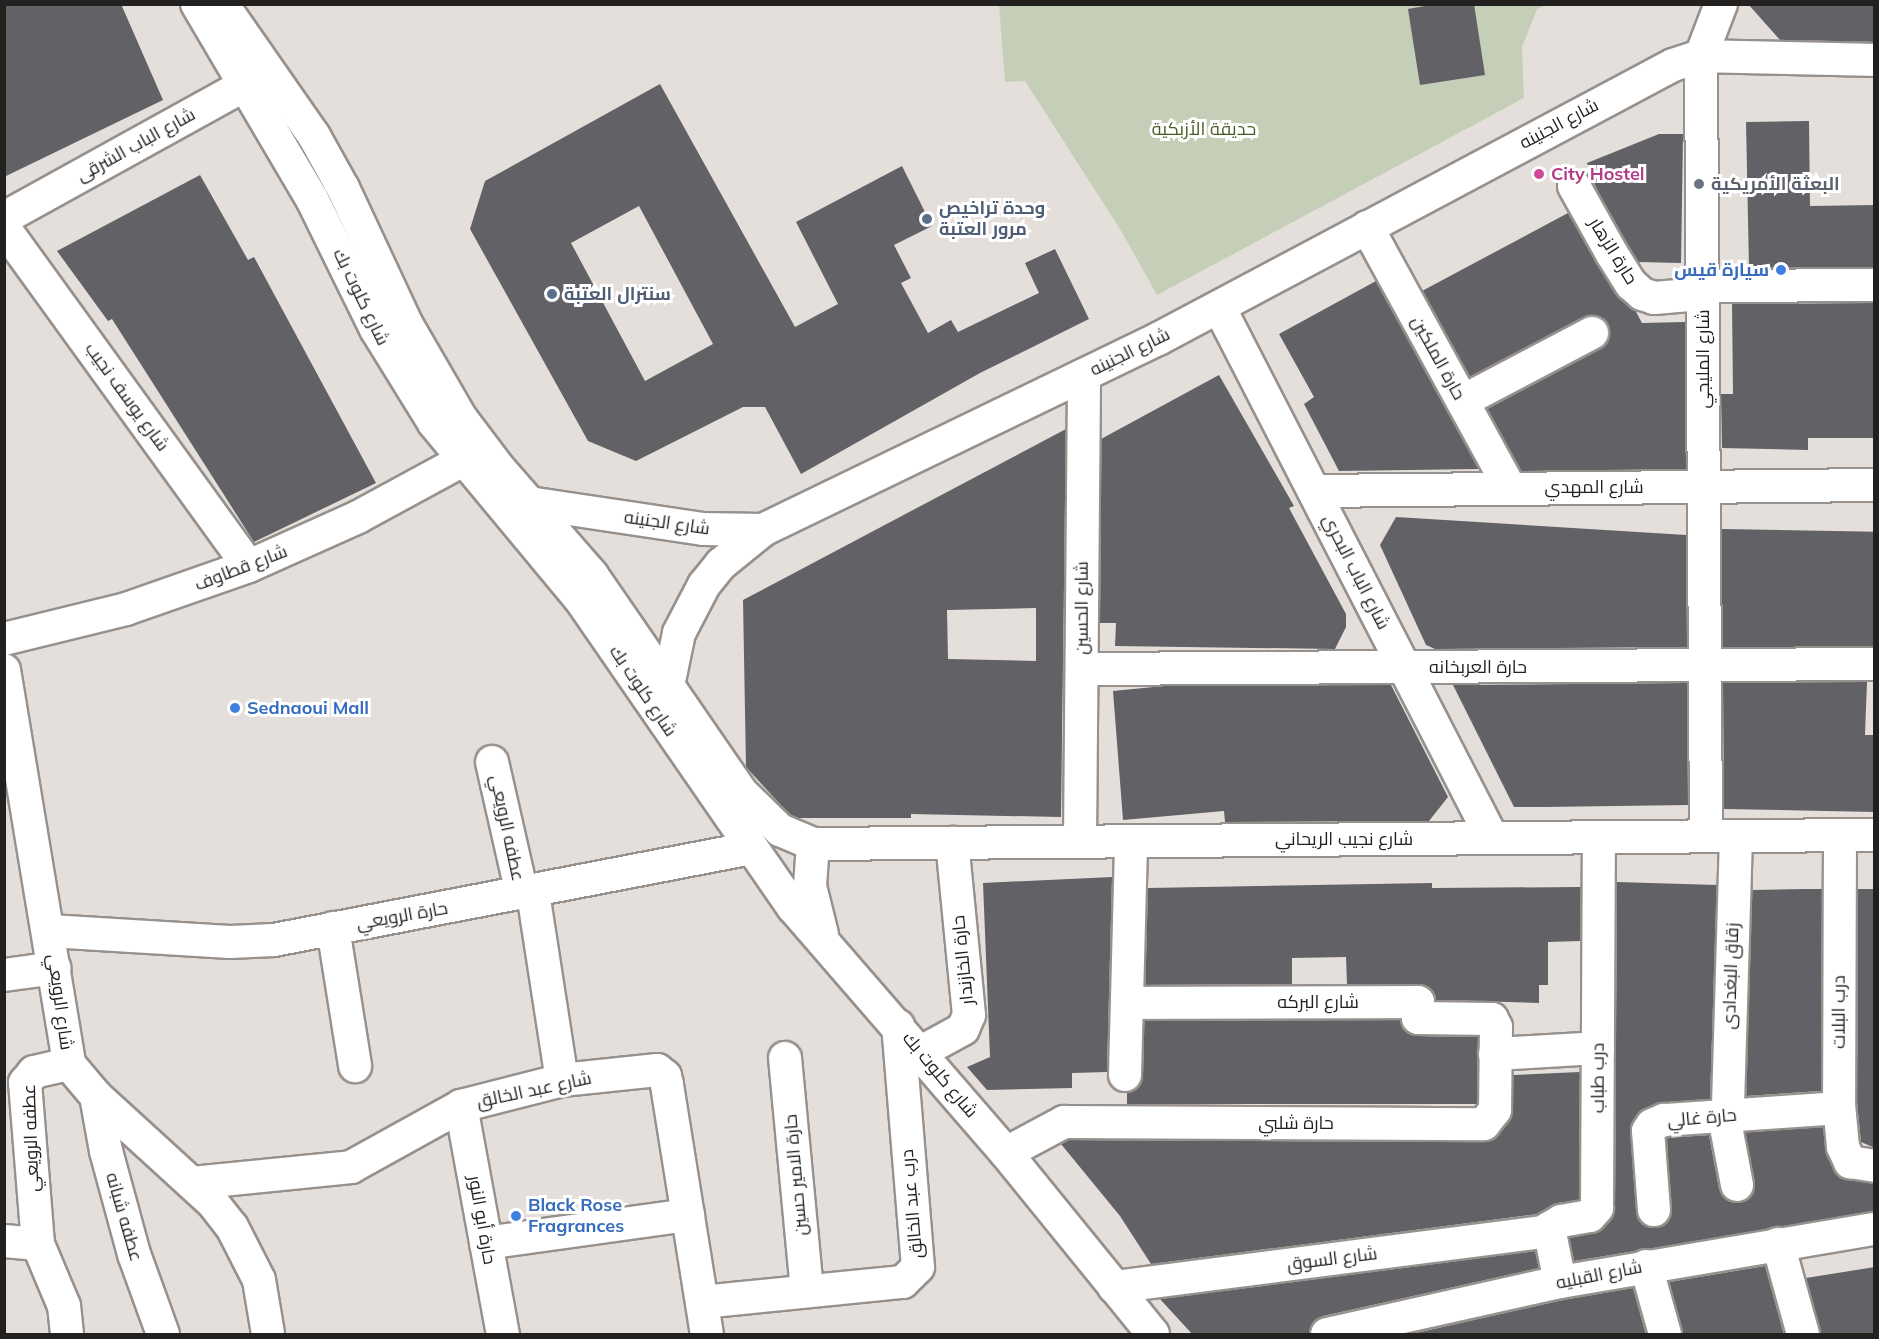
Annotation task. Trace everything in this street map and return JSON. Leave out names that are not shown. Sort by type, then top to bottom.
[{"type":"street","name":"شارع كلوت بك","points":[[197,4],[255,79],[314,136],[343,188],[433,372],[485,450],[520,511],[750,848],[828,946],[1006,1153],[1153,1335]]},
{"type":"street","name":"شارع كلوت بك","points":[[222,4],[312,199],[403,377],[463,460],[592,575],[753,808],[780,830],[813,844]]},
{"type":"street","points":[[1721,4],[1701,56],[1875,60]]},
{"type":"street","name":"شارع الجنينه","points":[[520,511],[703,529],[763,530],[1219,307],[1584,109],[1673,65],[1701,56]]},
{"type":"street","name":"شارع المليجي","points":[[1701,56],[1705,666],[1721,836]]},
{"type":"street","name":"شارع الباب الشرقى","points":[[4,218],[255,79]]},
{"type":"street","name":"حارة الزهار","points":[[1574,186],[1630,284],[1654,298],[1702,290],[1875,285]]},
{"type":"street","name":"حارة الملكين","points":[[1367,227],[1510,488]]},
{"type":"street","name":"شارع يوسف نجيب","points":[[4,228],[249,566]]},
{"type":"street","name":"شارع الباب البحري","points":[[1219,307],[1492,838]]},
{"type":"street","points":[[1463,401],[1592,333]]},
{"type":"street","name":"شارع الحسين","points":[[1080,842],[1084,375]]},
{"type":"street","name":"شارع قطاوف","points":[[4,639],[126,609],[249,566],[358,518],[463,460]]},
{"type":"street","name":"شارع المهدي","points":[[1314,492],[1875,485]]},
{"type":"street","points":[[668,686],[679,633],[704,585],[721,564],[763,530]]},
{"type":"street","name":"حارة العربخانه","points":[[1082,669],[1875,664]]},
{"type":"street","name":"شارع الرويعي","points":[[4,670],[50,931],[69,1064],[96,1096],[192,1183],[226,1219],[248,1252],[259,1280],[268,1335]]},
{"type":"street","name":"عطفه الرويعي","points":[[492,762],[527,894],[562,1080]]},
{"type":"street","name":"درب البلات","points":[[1840,835],[1839,1108],[1846,1156],[1856,1165],[1875,1166]]},
{"type":"street","name":"شارع نجيب الريحاني","points":[[813,844],[1875,835]]},
{"type":"street","name":"زقاق البغدادى","points":[[1721,836],[1727,1116],[1737,1185]]},
{"type":"street","name":"درب طباب","points":[[1549,1231],[1554,1223],[1590,1216],[1597,1208],[1599,837]]},
{"type":"street","points":[[1125,1075],[1131,841]]},
{"type":"street","name":"حارة الخازندار","points":[[921,1052],[963,1029],[969,1015],[952,843]]},
{"type":"street","points":[[813,844],[810,886],[819,927],[828,946]]},
{"type":"street","name":"حارة الرويعي","points":[[50,931],[230,942],[274,940],[527,894],[750,848]]},
{"type":"street","points":[[333,928],[355,1066]]},
{"type":"street","points":[[4,975],[55,968]]},
{"type":"street","name":"شارع البركه","points":[[1127,1003],[1418,1002],[1418,1018],[1492,1019]]},
{"type":"street","name":"حارة شلبي","points":[[1006,1153],[1064,1122],[1484,1124],[1495,1110],[1495,1054],[1492,1019]]},
{"type":"street","name":"درب عبد الخالق","points":[[702,1302],[903,1282],[918,1268],[898,1026]]},
{"type":"street","points":[[1495,1054],[1598,1048]]},
{"type":"street","name":"حارة الامير حسين","points":[[785,1058],[807,1291]]},
{"type":"street","name":"عطفه الرويعي","points":[[67,1335],[64,1306],[38,1244],[16,1150],[28,1076],[69,1064]]},
{"type":"street","name":"شارع عبد الخالق","points":[[192,1183],[351,1167],[461,1106],[562,1080],[657,1070],[665,1076],[707,1335]]},
{"type":"street","name":"عطفه شبانه","points":[[96,1096],[106,1151],[134,1254],[163,1335]]},
{"type":"street","name":"حارة أبو النور","points":[[461,1106],[503,1335]]},
{"type":"street","name":"حارة غالي","points":[[1654,1210],[1648,1131],[1652,1125],[1664,1120],[1839,1108]]},
{"type":"street","points":[[486,1243],[688,1215]]},
{"type":"street","name":"شارع القبليه","points":[[1327,1335],[1560,1282],[1875,1228]]},
{"type":"street","points":[[1549,1231],[1560,1282]]},
{"type":"street","name":"شارع السوق","points":[[1114,1287],[1549,1231]]},
{"type":"street","points":[[4,1241],[38,1244]]},
{"type":"street","points":[[1778,1244],[1803,1335]]},
{"type":"street","points":[[1646,1266],[1665,1335]]},
{"type":"green space","name":"حديقة الأزبكية","points":[[999,5],[1546,5],[1537,9],[1522,47],[1524,98],[1157,295],[1120,229],[1025,81],[1005,82]]},
{"type":"building","points":[[4,4],[121,4],[163,100],[4,177]]},
{"type":"building","points":[[1436,4],[1474,4],[1485,75],[1420,85],[1408,9]]},
{"type":"building","points":[[1748,4],[1875,4],[1875,42],[1780,40]]},
{"type":"building","name":"سنترال العتبة","points":[[660,84],[795,327],[838,304],[796,222],[902,166],[932,226],[894,245],[911,278],[901,283],[928,333],[951,320],[958,332],[1039,293],[1025,263],[1055,249],[1089,319],[980,373],[801,474],[765,407],[743,407],[636,461],[588,441],[470,229],[485,181]],"holes":[[[639,206],[713,344],[645,381],[571,243]]]},
{"type":"building","points":[[1809,121],[1810,206],[1875,205],[1875,267],[1749,268],[1746,122]]},
{"type":"building","points":[[1659,134],[1683,134],[1681,263],[1638,262],[1598,193],[1587,163]]},
{"type":"building","points":[[200,175],[248,260],[254,257],[376,483],[254,542],[112,319],[108,321],[57,251]]},
{"type":"building","points":[[1568,213],[1616,294],[1635,310],[1642,323],[1685,322],[1686,469],[1521,471],[1487,409],[1600,349],[1610,334],[1608,324],[1593,315],[1584,317],[1470,377],[1422,291]]},
{"type":"building","points":[[1376,281],[1479,469],[1339,471],[1304,404],[1314,397],[1279,334]]},
{"type":"building","points":[[1875,303],[1875,438],[1808,438],[1808,450],[1722,448],[1721,394],[1733,394],[1732,304]]},
{"type":"building","points":[[1219,375],[1294,506],[1289,508],[1346,614],[1346,627],[1335,649],[1115,646],[1116,623],[1100,623],[1101,439]]},
{"type":"building","points":[[1066,429],[1061,817],[911,814],[911,818],[798,818],[790,815],[746,767],[743,600]],"holes":[[[1036,608],[1036,661],[948,659],[947,610]]]},
{"type":"building","points":[[1396,517],[1686,535],[1687,647],[1435,649],[1426,645],[1380,545]]},
{"type":"building","points":[[1722,529],[1874,532],[1873,650],[1720,647]]},
{"type":"building","points":[[1867,682],[1865,735],[1875,735],[1875,812],[1724,809],[1723,683]]},
{"type":"building","points":[[1687,683],[1688,805],[1543,807],[1514,807],[1453,685]]},
{"type":"building","points":[[1391,685],[1448,797],[1429,821],[1225,822],[1224,811],[1123,820],[1113,691],[1164,686]]},
{"type":"building","points":[[1112,877],[1107,1072],[1072,1073],[1072,1088],[987,1090],[967,1067],[990,1057],[983,883]]},
{"type":"building","points":[[1617,882],[1717,885],[1710,1099],[1657,1103],[1645,1109],[1633,1121],[1630,1132],[1640,1221],[1656,1228],[1670,1217],[1667,1138],[1709,1135],[1719,1189],[1731,1202],[1740,1203],[1754,1190],[1745,1132],[1823,1127],[1827,1154],[1839,1176],[1875,1184],[1875,1212],[1574,1261],[1569,1238],[1603,1228],[1615,1208]]},
{"type":"building","points":[[1432,883],[1432,888],[1581,887],[1580,941],[1548,942],[1548,985],[1539,985],[1539,1003],[1436,1000],[1427,987],[1419,984],[1347,984],[1346,957],[1292,958],[1292,984],[1145,985],[1148,888]]},
{"type":"building","points":[[1822,889],[1821,1091],[1746,1096],[1752,890]]},
{"type":"building","points":[[1858,889],[1875,889],[1875,1148],[1861,1142],[1857,1103]]},
{"type":"building","points":[[1400,1020],[1408,1033],[1417,1036],[1478,1037],[1477,1104],[1127,1104],[1127,1093],[1140,1085],[1143,1076],[1144,1021]]},
{"type":"building","points":[[1580,1072],[1579,1200],[1558,1203],[1538,1214],[1151,1264],[1120,1216],[1061,1144],[1068,1140],[1484,1142],[1498,1135],[1510,1120],[1513,1075]]},
{"type":"building","points":[[1535,1251],[1539,1268],[1323,1316],[1314,1321],[1310,1335],[1193,1335],[1160,1299]]},
{"type":"building","points":[[1765,1266],[1784,1335],[1682,1335],[1669,1282]]},
{"type":"building","points":[[1875,1267],[1875,1335],[1820,1335],[1806,1278]]},
{"type":"building","points":[[1633,1288],[1646,1335],[1407,1335],[1563,1300]]},
{"type":"place","name":"City Hostel","points":[[1539,174]]},
{"type":"place","name":"البعثة الأمريكية","points":[[1699,184]]},
{"type":"place","name":"وحدة تراخيص مرور العتبة","points":[[927,219]]},
{"type":"place","name":"سيارة قيس","points":[[1781,270]]},
{"type":"place","name":"سنترال العتبة","points":[[552,294]]},
{"type":"place","name":"Sednaoui Mall","points":[[235,708]]},
{"type":"place","name":"Black Rose Fragrances","points":[[516,1216]]}]
